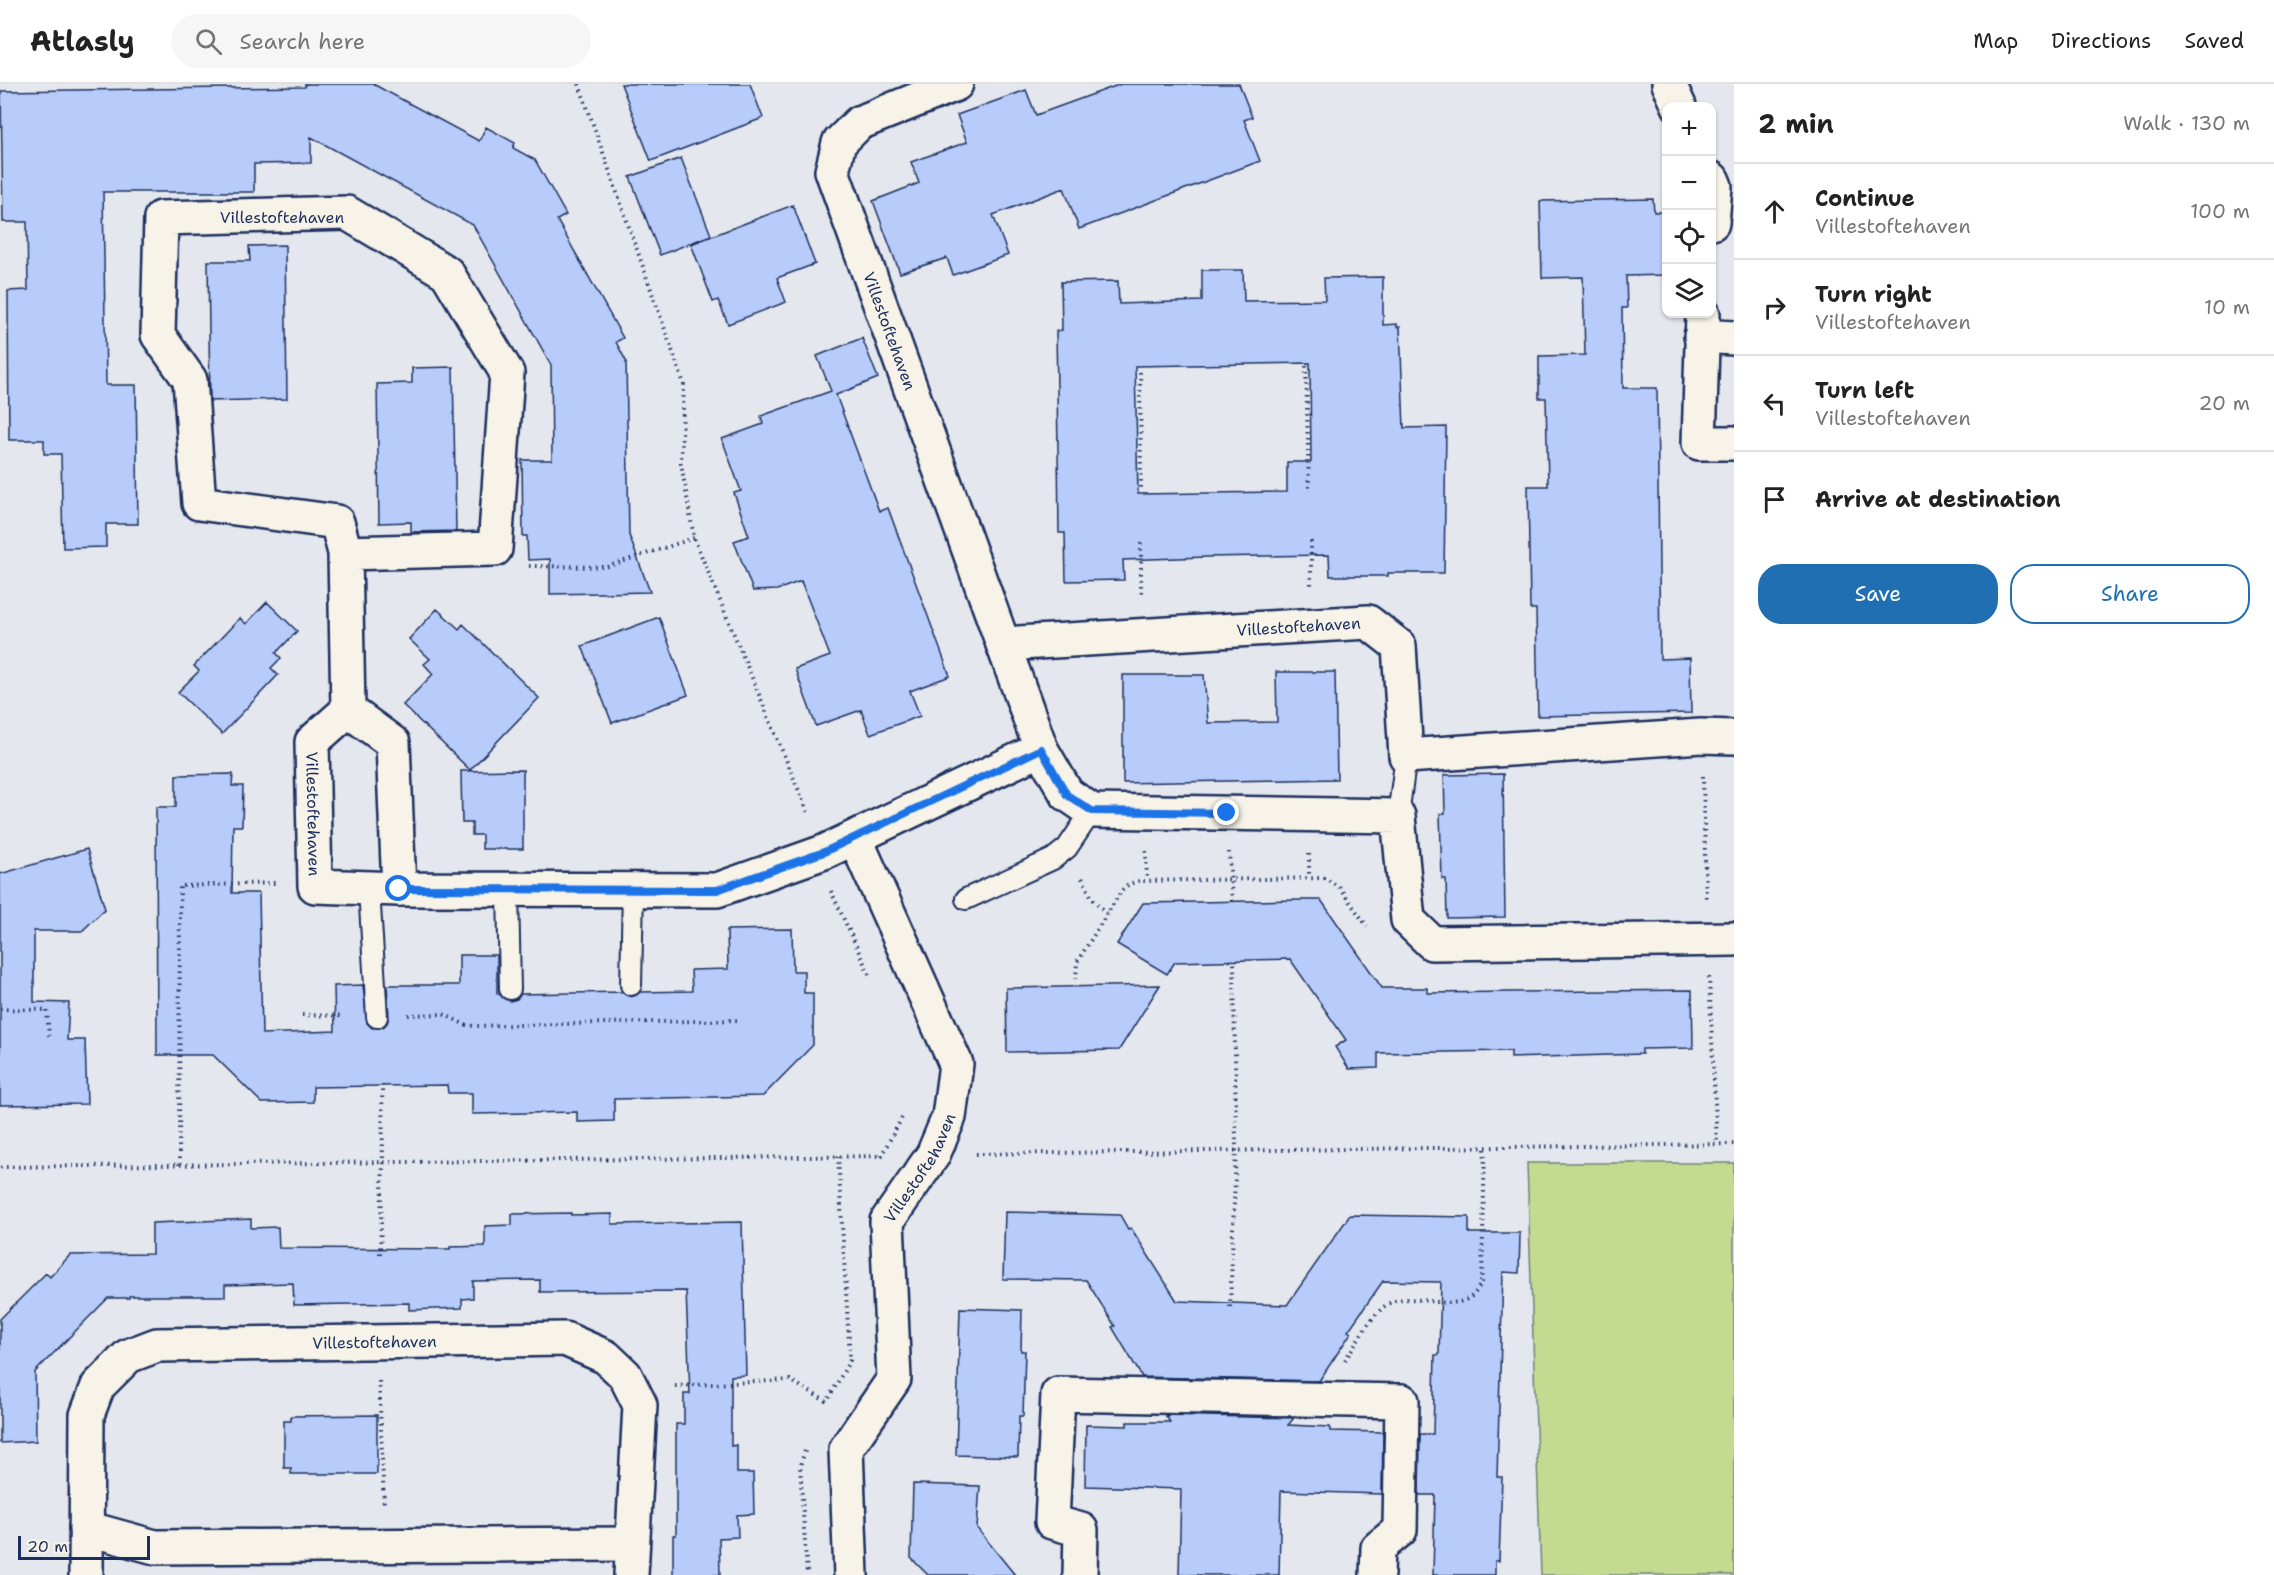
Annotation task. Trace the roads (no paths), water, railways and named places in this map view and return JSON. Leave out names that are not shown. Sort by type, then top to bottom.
[{"type":"street","name":"Villestoftehaven","points":[[956,84],[859,123],[838,143],[832,171],[1041,749],[1067,795],[1092,811]]},
{"type":"street","points":[[1669,84],[1677,102]]},
{"type":"street","name":"Villestoftehaven","points":[[345,553],[495,549],[507,373],[447,273],[347,213],[161,218],[158,335],[190,381],[199,503],[337,522],[345,553],[348,710],[312,742],[315,886],[384,890],[717,890],[824,852],[1041,749]]},
{"type":"street","points":[[1734,338],[1702,325],[1699,443],[1734,443]]},
{"type":"street","name":"Villestoftehaven","points":[[1003,644],[1368,622],[1399,646],[1406,756]]},
{"type":"street","points":[[348,710],[393,743],[384,890]]},
{"type":"street","points":[[1406,756],[1701,736],[1734,737]]},
{"type":"street","points":[[1092,811],[1398,816],[1408,920],[1432,943],[1734,939]]},
{"type":"street","name":"Villestoftehaven","points":[[851,1575],[846,1449],[894,1379],[887,1221],[933,1155],[949,1117],[956,1064],[855,838]]},
{"type":"street","name":"Villestoftehaven","points":[[86,1528],[155,1547],[386,1545],[632,1559],[640,1405],[625,1375],[606,1357],[565,1339],[157,1345],[128,1356],[98,1386],[87,1415],[86,1528],[86,1575]]},
{"type":"street","points":[[1080,1575],[1081,1530],[1052,1522],[1058,1394],[1402,1401],[1400,1530],[1378,1548],[1377,1575]]},
{"type":"lane","points":[[1398,816],[1406,756]]},
{"type":"lane","points":[[966,899],[1053,859],[1066,848],[1092,811]]},
{"type":"lane","points":[[377,1017],[384,890]]},
{"type":"lane","points":[[508,890],[510,989]]},
{"type":"lane","points":[[631,986],[633,890]]}]
